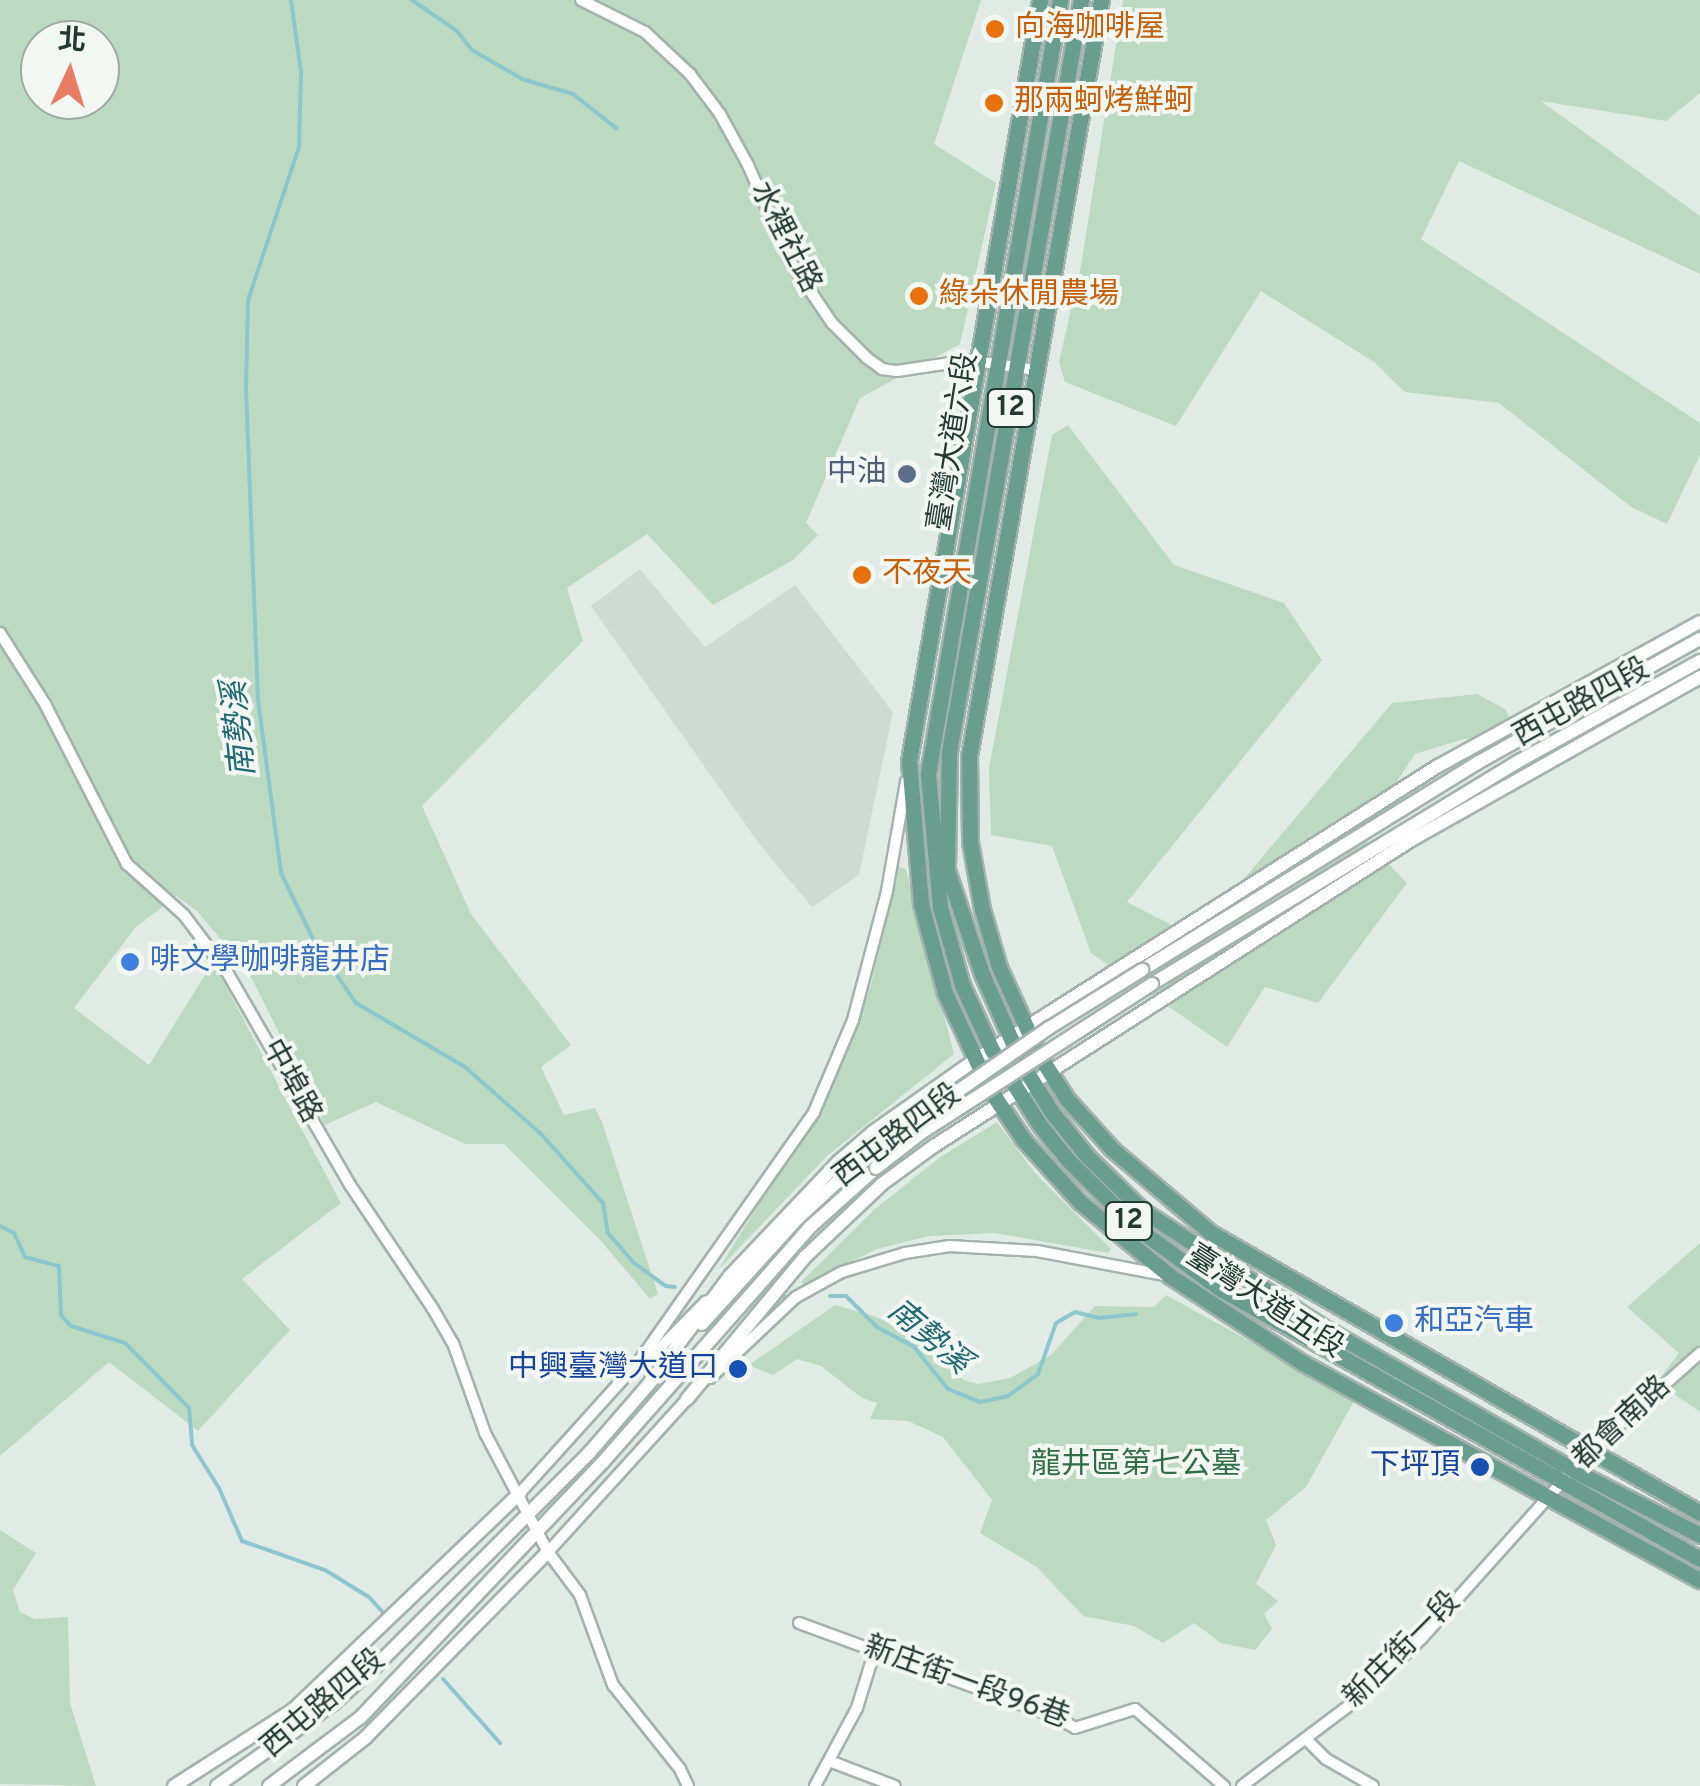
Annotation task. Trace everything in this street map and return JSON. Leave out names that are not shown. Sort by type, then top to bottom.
[{"type":"main road","name":"臺灣大道六段","points":[[909,761],[1040,0]]},
{"type":"main road","name":"臺灣大道六段","points":[[928,774],[995,363],[1060,0]]},
{"type":"main road","name":"臺灣大道六段","points":[[968,802],[969,756],[1081,0]]},
{"type":"main road","name":"臺灣大道六段","points":[[945,816],[949,752],[1027,369],[1078,151],[1101,0]]},
{"type":"main road","name":"臺灣大道五段","points":[[909,761],[913,839],[930,948],[975,1060],[998,1102],[1031,1149],[1080,1202],[1170,1276],[1303,1363],[1700,1580]]},
{"type":"main road","name":"臺灣大道五段","points":[[928,774],[940,906],[962,986],[1016,1091],[1067,1159],[1112,1207],[1219,1288],[1568,1476],[1700,1535]]},
{"type":"main road","name":"臺灣大道五段","points":[[968,802],[982,909],[1000,967],[1049,1070],[1068,1100],[1112,1149],[1158,1192],[1237,1252],[1700,1513]]},
{"type":"main road","name":"臺灣大道五段","points":[[945,816],[947,870],[1010,1039],[1032,1080],[1087,1156],[1142,1210],[1321,1326],[1700,1559]]},
{"type":"street","name":"水裡社路","points":[[582,0],[645,32],[690,74],[720,114],[748,166],[790,261],[850,342],[882,370],[916,371],[977,360],[1027,369]]},
{"type":"street","name":"西屯路四段","points":[[650,1382],[730,1276],[838,1162],[975,1060],[1502,729],[1700,622]]},
{"type":"street","name":"中埠路","points":[[0,633],[45,704],[127,864],[184,915],[228,972],[350,1184],[433,1309],[453,1343],[485,1433],[520,1492],[548,1552],[580,1596],[613,1685],[680,1769],[688,1786]]},
{"type":"street","name":"西屯路四段","points":[[216,1786],[333,1704],[590,1452],[797,1219],[866,1155],[1050,1028],[1477,763],[1700,640]]},
{"type":"street","name":"西屯路四段","points":[[269,1786],[362,1717],[652,1409],[809,1228],[876,1168],[938,1122],[1152,984],[1393,835],[1700,660]]},
{"type":"street","name":"西屯路四段","points":[[687,1398],[717,1358],[840,1222],[882,1184],[1032,1080],[1476,801],[1700,677]]},
{"type":"street","name":"西屯路四段","points":[[174,1786],[293,1710],[520,1492],[640,1360],[814,1112],[853,1020],[888,890],[909,761]]},
{"type":"street","points":[[1373,808],[1477,763]]},
{"type":"street","points":[[1393,835],[1476,801]]},
{"type":"street","name":"西屯路四段","points":[[304,1786],[365,1738],[548,1552],[687,1398],[796,1297],[842,1272],[905,1253],[949,1246],[1037,1251],[1170,1276]]},
{"type":"street","points":[[640,1360],[659,1349],[730,1276]]},
{"type":"street","points":[[1170,1276],[1219,1288]]},
{"type":"street","name":"都會南路","points":[[1548,1498],[1589,1452],[1700,1353]]},
{"type":"street","name":"新庄街一段","points":[[1242,1786],[1359,1698],[1422,1638],[1548,1498]]},
{"type":"street","name":"新庄街一段96巷","points":[[800,1623],[1051,1714],[1075,1728],[1135,1709],[1224,1786]]},
{"type":"street","points":[[815,1786],[832,1762],[857,1708],[875,1650]]},
{"type":"street","points":[[1306,1739],[1326,1760],[1373,1786]]},
{"type":"street","points":[[832,1762],[896,1786]]},
{"type":"shaded area","points":[[640,569],[705,647],[795,585],[893,712],[859,875],[812,907],[760,845],[591,606]]},
{"type":"green space","points":[[0,0],[981,0],[934,144],[996,183],[960,344],[860,398],[806,523],[818,535],[793,560],[713,605],[647,534],[567,588],[583,641],[422,806],[471,914],[571,1045],[541,1067],[564,1115],[595,1108],[658,1294],[650,1299],[601,1241],[504,1144],[465,1144],[376,1102],[325,1125],[249,973],[197,911],[176,896],[135,928],[74,1008],[149,1065],[213,962],[341,1203],[242,1279],[290,1330],[198,1431],[109,1362],[0,1456]]},
{"type":"green space","points":[[1123,0],[1700,0],[1700,93],[1666,121],[1541,101],[1700,216],[1700,274],[1459,161],[1421,239],[1700,423],[1700,455],[1667,524],[1631,507],[1499,403],[1405,392],[1374,362],[1261,291],[1176,426],[1065,382],[1059,362],[1081,266]]},
{"type":"green space","points":[[1068,425],[1174,565],[1284,603],[1322,660],[1127,902],[1195,937],[1392,703],[1477,694],[1505,709],[1518,733],[1464,739],[1415,754],[1361,835],[1407,883],[1318,1003],[1265,987],[1227,1047],[1091,953],[1052,846],[991,835],[989,768],[1052,435]]},
{"type":"green space","points":[[898,867],[906,869],[954,1054],[827,1156],[718,1270],[825,1097],[871,985]]},
{"type":"green space","points":[[997,1122],[1035,1173],[1111,1249],[1108,1253],[994,1233],[929,1236],[877,1249],[805,1285],[801,1282],[875,1209],[939,1158]]},
{"type":"green space","points":[[1700,1243],[1700,1412],[1657,1382],[1679,1353],[1627,1307]]},
{"type":"green space","name":"龍井區第七公墓","points":[[1166,1295],[1355,1399],[1306,1487],[1266,1520],[1276,1545],[1256,1584],[1278,1601],[1264,1614],[1272,1629],[1255,1650],[1221,1643],[1194,1623],[1163,1643],[1134,1626],[1083,1616],[1037,1567],[980,1533],[992,1500],[943,1437],[908,1421],[870,1419],[877,1403],[862,1398],[821,1366],[797,1359],[773,1375],[749,1365],[835,1305],[874,1316],[937,1345],[957,1361],[963,1380],[978,1384],[1010,1378],[1051,1355],[1095,1306],[1154,1307]]},
{"type":"green space","points":[[0,1530],[36,1553],[13,1590],[20,1612],[35,1619],[68,1617],[70,1703],[96,1786],[0,1784]]},
{"type":"waterway","name":"南勢溪","points":[[291,0],[301,72],[299,147],[248,300],[246,388],[258,700],[281,873],[315,943],[356,1003],[465,1067],[541,1134],[603,1203],[608,1233],[634,1263],[666,1286],[675,1287]]},
{"type":"waterway","name":"南勢溪","points":[[412,0],[457,31],[472,50],[522,79],[573,94],[616,128]]},
{"type":"waterway","points":[[0,1226],[14,1233],[25,1257],[59,1266],[61,1315],[71,1326],[125,1343],[189,1408],[192,1445],[219,1488],[242,1541],[325,1570],[369,1597],[385,1615]]},
{"type":"waterway","name":"南勢溪","points":[[830,1296],[846,1296],[877,1327],[914,1347],[948,1389],[980,1402],[1008,1396],[1038,1374],[1056,1323],[1075,1312],[1099,1318],[1136,1314]]},
{"type":"waterway","points":[[443,1679],[500,1743]]},
{"type":"place","name":"向海咖啡屋","points":[[995,29]]},
{"type":"place","name":"那兩蚵烤鮮蚵","points":[[994,103]]},
{"type":"place","name":"綠朵休閒農場","points":[[919,296]]},
{"type":"place","name":"中油","points":[[907,474]]},
{"type":"place","name":"不夜天","points":[[862,575]]},
{"type":"place","name":"啡文學咖啡龍井店","points":[[130,962]]},
{"type":"place","name":"和亞汽車","points":[[1394,1323]]},
{"type":"place","name":"中興臺灣大道口","points":[[738,1369]]},
{"type":"place","name":"下坪頂","points":[[1480,1467]]}]
